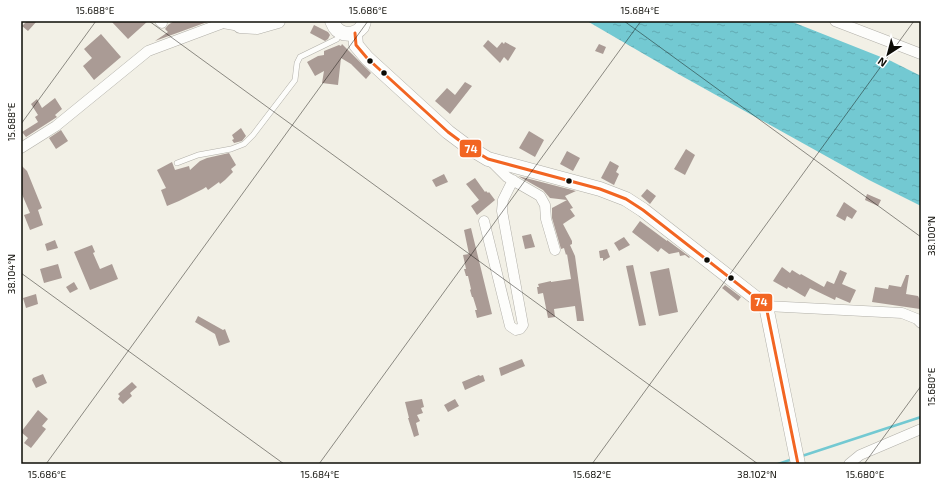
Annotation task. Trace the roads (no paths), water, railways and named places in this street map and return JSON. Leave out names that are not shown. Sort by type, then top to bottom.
[{"type":"street","points":[[21,148],[56,126],[148,51],[223,24],[238,23],[257,27],[278,21]]},
{"type":"street","points":[[332,21],[335,28],[348,34],[355,33],[361,28],[364,21]]},
{"type":"street","points":[[835,21],[921,54]]},
{"type":"street","points":[[355,33],[356,45],[367,58],[448,132],[468,147],[488,159],[507,177],[540,196],[546,205],[546,219],[555,250]]},
{"type":"street","points":[[488,159],[600,189],[626,199],[643,210],[766,306],[902,313],[917,319],[921,323]]},
{"type":"street","points":[[484,221],[510,326],[516,330],[520,329],[523,325],[502,211],[503,200],[512,180]]},
{"type":"street","points":[[766,306],[798,464]]},
{"type":"street","points":[[849,464],[860,455],[921,429]]},
{"type":"lane","points":[[177,163],[198,155],[231,149],[244,144],[253,135],[294,80],[300,57],[337,39],[341,32]]},
{"type":"water","points":[[587,21],[790,21],[891,61],[921,76],[921,206],[869,180],[680,75]]},
{"type":"waterway","points":[[802,456],[921,417]]},
{"type":"waterway","points":[[778,464],[793,459]]}]
